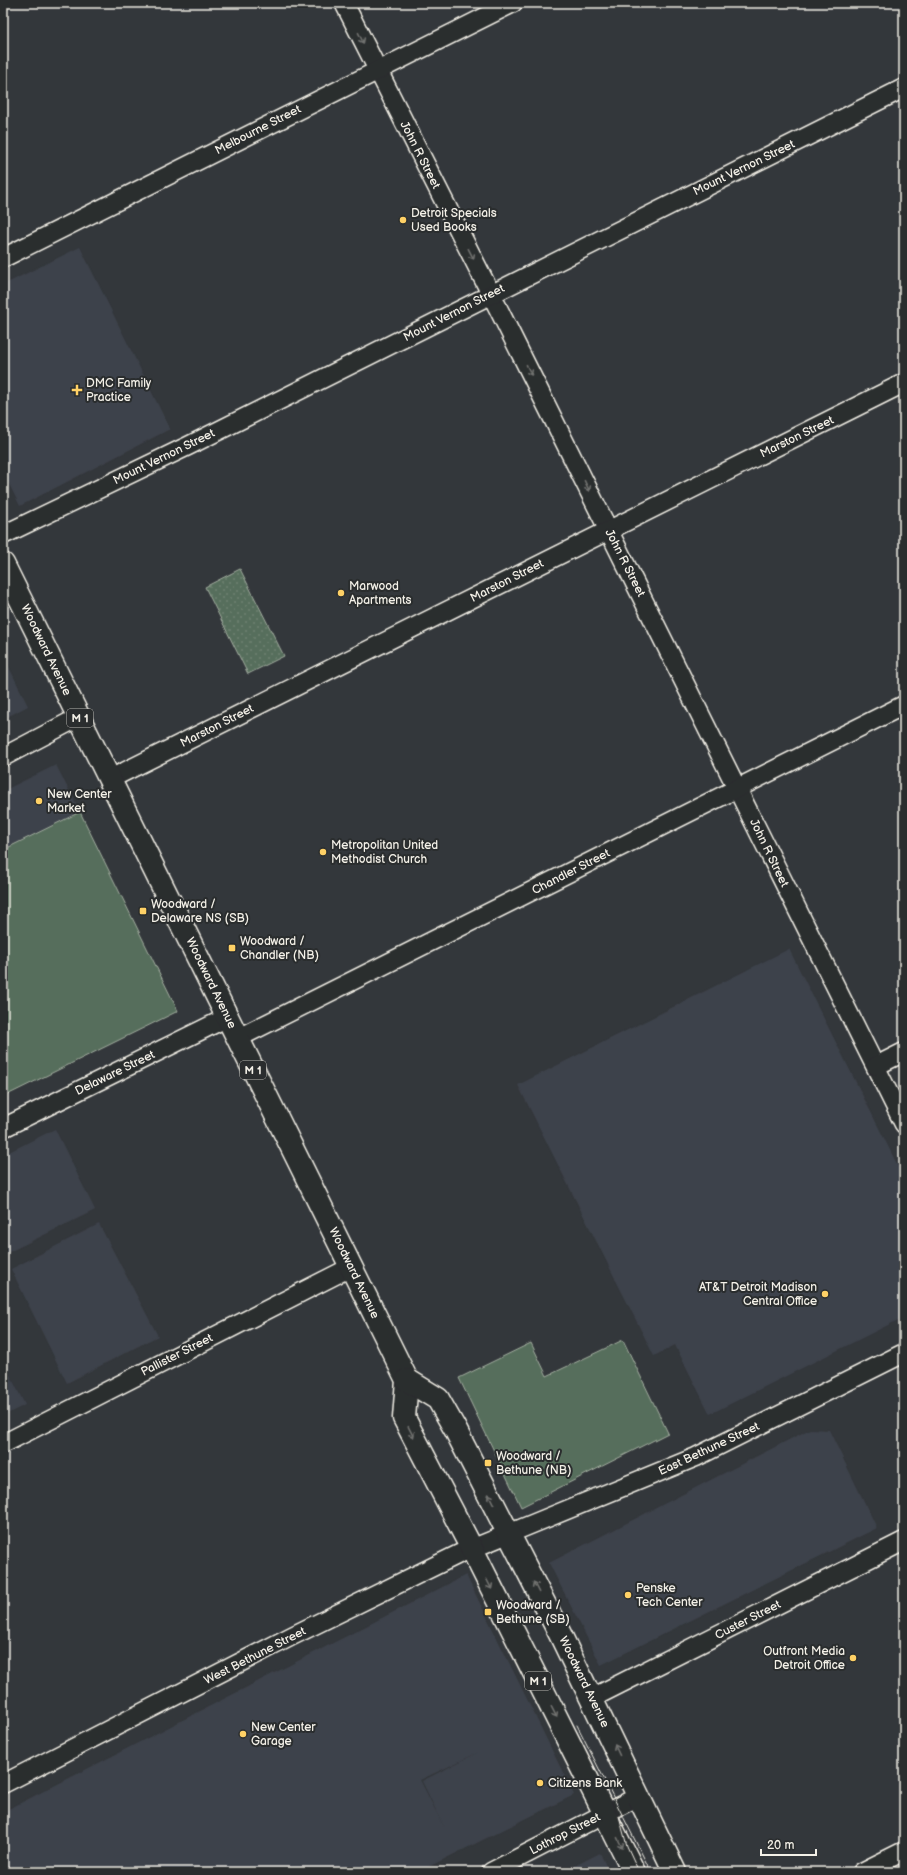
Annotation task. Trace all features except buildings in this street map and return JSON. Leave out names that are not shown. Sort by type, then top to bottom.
[{"type":"main road","name":"Woodward Avenue","points":[[3,564],[407,1380],[438,1399],[509,1534],[592,1698],[675,1872]]},
{"type":"main road","name":"M 1","points":[[407,1380],[404,1418],[472,1548],[634,1872]]},
{"type":"street","name":"John R Street","points":[[344,3],[609,530],[904,1124]]},
{"type":"street","name":"Melbourne Street","points":[[3,258],[513,3]]},
{"type":"street","name":"Mount Vernon Street","points":[[3,535],[188,446],[904,88]]},
{"type":"street","name":"Marston Street","points":[[110,779],[904,383]]},
{"type":"street","name":"Chandler Street","points":[[238,1038],[904,705]]},
{"type":"street","points":[[3,757],[79,717]]},
{"type":"street","name":"Delaware Street","points":[[3,1128],[228,1017]]},
{"type":"street","points":[[876,1066],[904,1052]]},
{"type":"street","name":"Pallister Street","points":[[3,1444],[351,1267]]},
{"type":"street","name":"East Bethune Street","points":[[509,1534],[696,1457],[904,1353]]},
{"type":"street","name":"West Bethune Street","points":[[3,1784],[298,1633],[472,1548],[509,1534]]},
{"type":"street","name":"Custer Street","points":[[592,1698],[904,1541]]},
{"type":"street","name":"Lothrop Street","points":[[491,1872],[639,1796]]},
{"type":"street","points":[[862,1872],[904,1851]]},
{"type":"shaded area","name":"DMC Family Practice","points":[[80,247],[170,429],[20,506],[3,472],[3,285]]},
{"type":"shaded area","points":[[3,655],[28,706],[3,719]]},
{"type":"shaded area","name":"New Center Market","points":[[56,765],[80,812],[3,850],[3,791]]},
{"type":"shaded area","points":[[789,949],[904,1178],[904,1317],[710,1414],[675,1345],[654,1356],[518,1085]]},
{"type":"shaded area","points":[[55,1129],[95,1210],[3,1255],[3,1155]]},
{"type":"shaded area","points":[[99,1224],[158,1336],[67,1383],[11,1269]]},
{"type":"shaded area","points":[[3,1361],[25,1405],[3,1416]]},
{"type":"shaded area","points":[[810,1429],[829,1430],[877,1528],[601,1665],[549,1563]]},
{"type":"shaded area","points":[[466,1575],[574,1795],[418,1872],[3,1872],[3,1812]],"holes":[[[479,1752],[422,1781],[444,1827],[420,1780]]]},
{"type":"shaded area","points":[[600,1853],[609,1872],[563,1872]]},
{"type":"green space","points":[[240,569],[284,656],[248,674],[205,587]]},
{"type":"green space","points":[[80,812],[178,1011],[3,1097],[3,850]]},
{"type":"green space","points":[[623,1340],[668,1433],[521,1507],[459,1378],[531,1343],[547,1376]]},
{"type":"tram line","points":[[577,1725],[651,1872]]},
{"type":"tram line","points":[[619,1816],[627,1846],[639,1872]]},
{"type":"place","name":"Detroit Specials Used Books","points":[[403,220]]},
{"type":"place","name":"DMC Family Practice","points":[[77,390]]},
{"type":"place","name":"Marwood Apartments","points":[[341,593]]},
{"type":"place","name":"New Center Market","points":[[39,801]]},
{"type":"place","name":"Metropolitan United Methodist Church","points":[[323,852]]},
{"type":"place","name":"Woodward / Delaware NS (SB)","points":[[143,911]]},
{"type":"place","name":"Woodward / Chandler (NB)","points":[[232,948]]},
{"type":"place","name":"AT&T Detroit Madison Central Office","points":[[825,1294]]},
{"type":"place","name":"Woodward / Bethune (NB)","points":[[488,1463]]},
{"type":"place","name":"Penske Tech Center","points":[[628,1595]]},
{"type":"place","name":"Woodward / Bethune (SB)","points":[[488,1612]]},
{"type":"place","name":"Outfront Media Detroit Office","points":[[853,1658]]},
{"type":"place","name":"New Center Garage","points":[[243,1734]]},
{"type":"place","name":"Citizens Bank","points":[[540,1783]]}]
